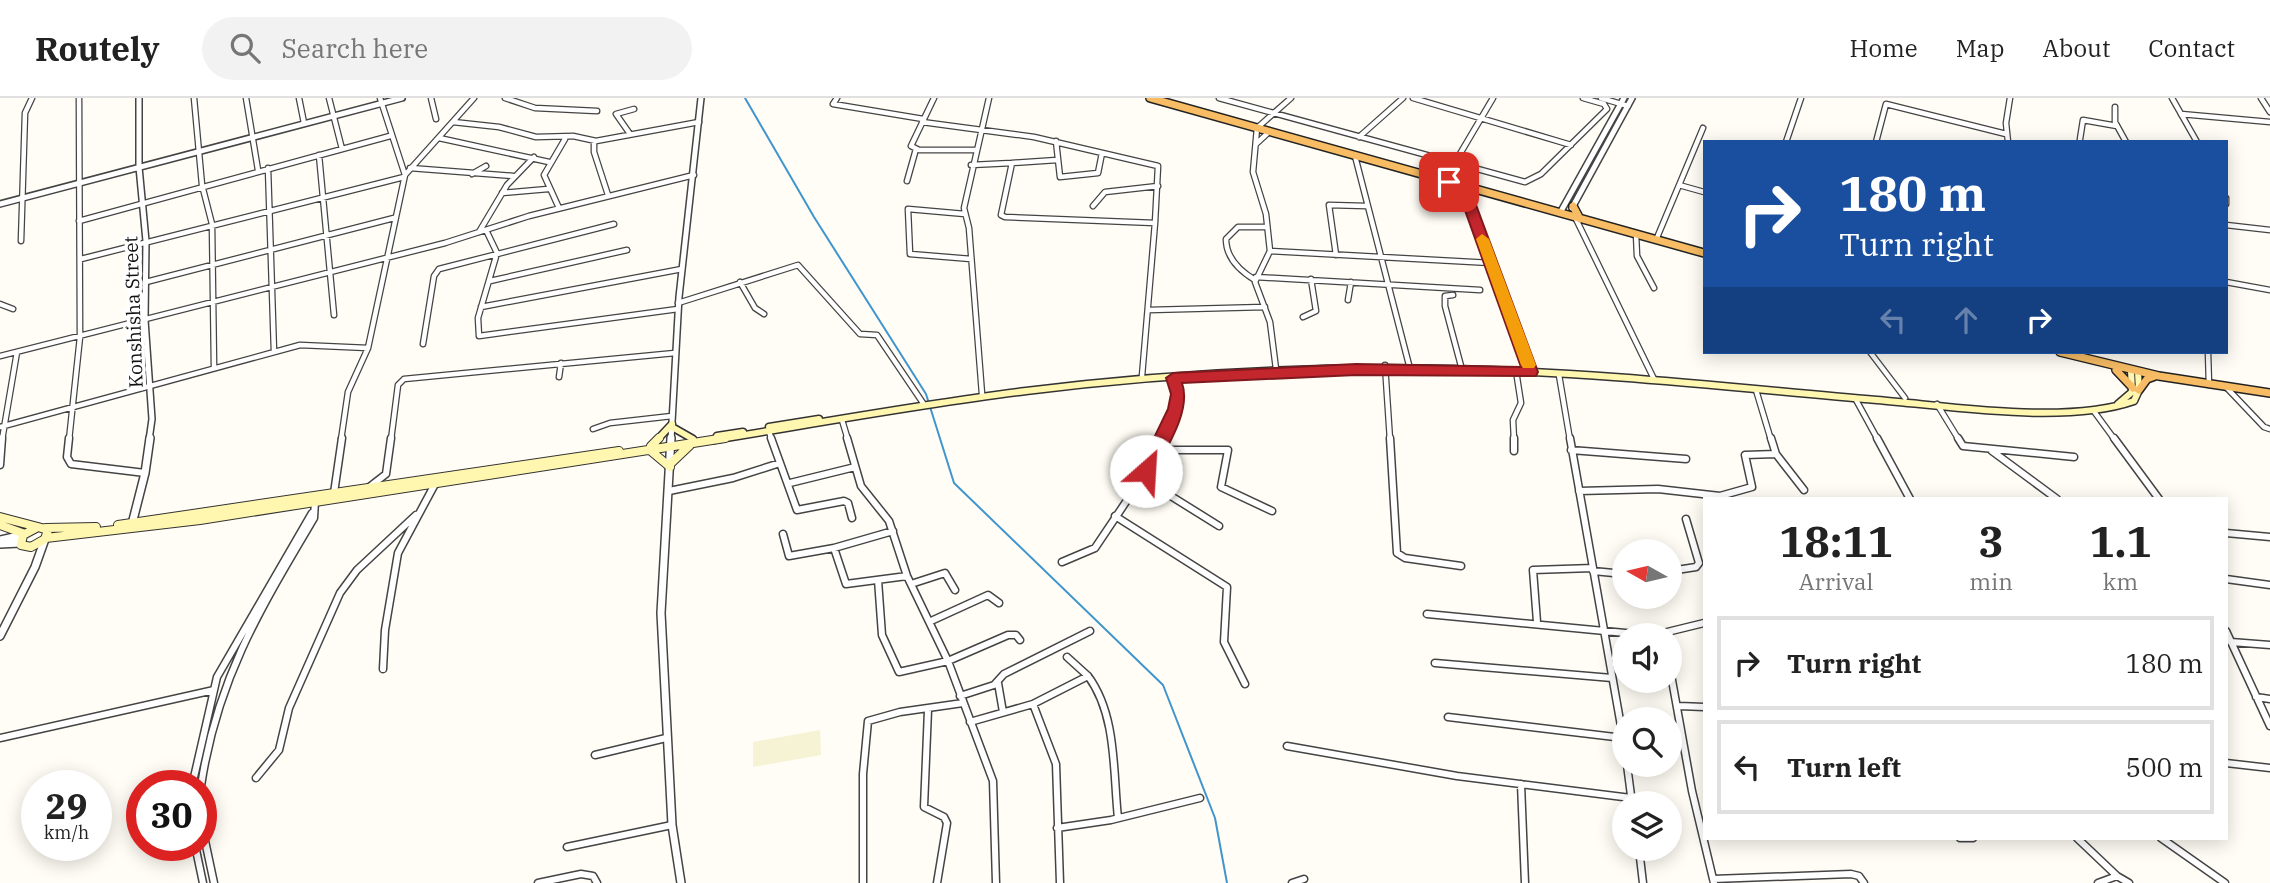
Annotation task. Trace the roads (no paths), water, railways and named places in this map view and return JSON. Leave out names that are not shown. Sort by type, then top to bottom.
[{"type":"highway","points":[[1150,98],[1703,253]]},
{"type":"highway","points":[[1548,210],[1569,206],[1571,216]]},
{"type":"highway","points":[[2074,354],[2095,357],[2159,376],[2270,393]]},
{"type":"highway","points":[[2095,357],[2122,373],[2136,389],[2147,379],[2159,376]]},
{"type":"main road","points":[[0,517],[42,528],[132,524],[769,432],[1024,391],[1173,378],[1409,365],[1461,366],[1905,398],[2082,406],[2123,403],[2136,389]]},
{"type":"main road","points":[[651,448],[670,466],[692,442],[982,394],[1142,376],[1276,369],[1530,370],[1559,375],[1659,380],[1937,404],[2093,410],[2129,405],[2138,397],[2135,371]]},
{"type":"main road","points":[[651,448],[672,422],[692,442]]},
{"type":"main road","points":[[0,525],[23,537],[31,547],[45,539],[168,525],[334,494],[436,481]]},
{"type":"main road","points":[[42,528],[48,532],[45,539]]},
{"type":"main road","points":[[23,537],[42,528]]},
{"type":"street","points":[[21,241],[25,113],[32,98]]},
{"type":"street","points":[[79,98],[80,337],[67,457],[71,464],[145,473]]},
{"type":"street","name":"Konshisha Street","points":[[132,524],[152,432],[145,320],[146,241],[139,167],[139,98]]},
{"type":"street","points":[[194,98],[202,185],[212,224],[214,367]]},
{"type":"street","points":[[246,98],[258,170]]},
{"type":"street","points":[[299,98],[304,123]]},
{"type":"street","points":[[329,98],[342,149]]},
{"type":"street","points":[[0,204],[381,101],[402,98]]},
{"type":"street","points":[[431,98],[436,119]]},
{"type":"street","points":[[334,494],[348,392],[360,371],[368,348],[405,176],[410,167],[474,98]]},
{"type":"street","points":[[505,98],[511,103],[543,109],[597,111]]},
{"type":"street","points":[[681,883],[672,825],[661,613],[678,306],[701,98]]},
{"type":"street","points":[[837,98],[833,104],[981,131],[1056,141],[1159,166],[1142,376]]},
{"type":"street","points":[[934,98],[910,144],[916,149],[975,150]]},
{"type":"street","points":[[982,394],[969,225],[965,214],[975,150],[989,98]]},
{"type":"street","points":[[1219,98],[1525,182],[1541,174],[1607,109],[1604,104],[1583,98]]},
{"type":"street","points":[[1276,369],[1273,333],[1257,276],[1270,251],[1267,227],[1253,172],[1257,128],[1291,98]]},
{"type":"street","points":[[1359,137],[1403,98]]},
{"type":"street","points":[[1413,98],[1571,145]]},
{"type":"street","points":[[1454,163],[1493,98]]},
{"type":"street","points":[[1601,98],[1623,101],[1628,106]]},
{"type":"street","points":[[1569,206],[1632,98]]},
{"type":"street","points":[[1787,140],[1801,98]]},
{"type":"street","points":[[1877,140],[1888,98]]},
{"type":"street","points":[[2008,140],[2010,98]]},
{"type":"street","points":[[2172,98],[2196,140]]},
{"type":"street","points":[[2260,98],[2270,112]]},
{"type":"street","points":[[852,108],[856,100]]},
{"type":"street","points":[[381,101],[405,176]]},
{"type":"street","points":[[1623,101],[1569,206],[1571,216],[1659,380]]},
{"type":"street","points":[[1886,104],[2006,134]]},
{"type":"street","points":[[2115,107],[2117,125],[2125,140]]},
{"type":"street","points":[[630,134],[616,114],[634,109]]},
{"type":"street","points":[[2181,114],[2270,122]]},
{"type":"street","points":[[2080,139],[2083,120],[2117,125]]},
{"type":"street","points":[[453,122],[565,139],[573,136],[594,141],[699,122]]},
{"type":"street","points":[[1656,240],[1703,128]]},
{"type":"street","points":[[1256,144],[1270,131]]},
{"type":"street","points":[[79,220],[390,136]]},
{"type":"street","points":[[439,138],[550,162]]},
{"type":"street","points":[[559,208],[544,175],[565,139]]},
{"type":"street","points":[[594,141],[594,152],[608,195]]},
{"type":"street","points":[[1056,141],[1060,177],[1096,174],[1101,153]]},
{"type":"street","points":[[1697,143],[1703,145]]},
{"type":"street","points":[[907,181],[916,149]]},
{"type":"street","points":[[318,155],[334,315]]},
{"type":"street","points":[[1355,156],[1409,365]]},
{"type":"street","points":[[482,231],[513,177],[534,157]]},
{"type":"street","points":[[973,163],[1057,160]]},
{"type":"street","points":[[1013,163],[1002,216],[1155,223]]},
{"type":"street","points":[[472,174],[486,166]]},
{"type":"street","points":[[410,167],[513,177]]},
{"type":"street","points":[[268,168],[268,211],[274,287],[274,352]]},
{"type":"street","points":[[0,356],[274,287],[559,208],[694,175]]},
{"type":"street","points":[[81,259],[405,176]]},
{"type":"street","points":[[1679,185],[1703,192]]},
{"type":"street","points":[[1093,206],[1105,192],[1158,186]]},
{"type":"street","points":[[1463,186],[1530,370]]},
{"type":"street","points":[[502,193],[548,188]]},
{"type":"street","points":[[1336,255],[1329,205],[1366,206]]},
{"type":"street","points":[[965,214],[908,209],[910,254],[971,259]]},
{"type":"street","points":[[146,282],[394,218]]},
{"type":"street","points":[[423,344],[437,270],[614,224]]},
{"type":"street","points":[[2228,225],[2270,230]]},
{"type":"street","points":[[1267,227],[1238,227],[1228,236],[1229,258],[1241,273],[1480,290]]},
{"type":"street","points":[[482,231],[497,253],[481,307],[477,334],[484,337],[678,306],[740,282],[798,264],[860,334],[877,335],[923,404]]},
{"type":"street","points":[[1636,234],[1637,256],[1654,288]]},
{"type":"street","points":[[490,281],[626,250]]},
{"type":"street","points":[[1270,251],[1491,263]]},
{"type":"street","points":[[481,307],[682,269]]},
{"type":"street","points":[[1303,317],[1316,311],[1311,279]]},
{"type":"street","points":[[740,282],[755,308],[764,314]]},
{"type":"street","points":[[1348,300],[1351,282]]},
{"type":"street","points":[[2228,282],[2270,290]]},
{"type":"street","points":[[1452,295],[1445,296],[1445,306],[1461,366]]},
{"type":"street","points":[[0,304],[13,309]]},
{"type":"street","points":[[1149,310],[1265,307]]},
{"type":"street","points":[[2,426],[214,367],[306,345],[368,348]]},
{"type":"street","points":[[0,465],[2,426],[17,352]]},
{"type":"street","points":[[368,489],[386,474],[401,380],[675,353]]},
{"type":"street","points":[[1872,354],[1905,398]]},
{"type":"street","points":[[2208,354],[2209,385]]},
{"type":"street","points":[[558,377],[561,363]]},
{"type":"street","points":[[1386,368],[1396,553],[1405,558],[1461,566]]},
{"type":"street","points":[[1514,451],[1513,420],[1521,403],[1516,372]]},
{"type":"street","points":[[1435,663],[1612,678],[1559,375]]},
{"type":"street","points":[[1062,562],[1095,548],[1142,478],[1177,405],[1179,394],[1173,378]]},
{"type":"street","points":[[2226,387],[2264,427],[2270,429]]},
{"type":"street","points":[[1756,390],[1776,454],[1804,490]]},
{"type":"street","points":[[1855,398],[1909,497]]},
{"type":"street","points":[[1937,404],[1962,445],[2074,457]]},
{"type":"street","points":[[2093,410],[2158,497]]},
{"type":"street","points":[[842,420],[861,486],[893,531],[907,576],[948,661],[994,788],[996,883]]},
{"type":"street","points":[[593,429],[610,424],[672,422]]},
{"type":"street","points":[[769,432],[790,483],[797,510],[846,502],[852,518]]},
{"type":"street","points":[[1157,450],[1227,450],[1229,457],[1221,487],[1272,511]]},
{"type":"street","points":[[1571,450],[1686,459]]},
{"type":"street","points":[[1991,450],[2054,497]]},
{"type":"street","points":[[1579,491],[1658,489],[1720,496],[1732,489],[1752,486],[1745,455],[1776,454]]},
{"type":"street","points":[[669,491],[733,478],[780,463]]},
{"type":"street","points":[[790,483],[855,467]]},
{"type":"street","points":[[1142,478],[1219,526]]},
{"type":"street","points":[[383,669],[385,630],[398,552],[436,481]]},
{"type":"street","points":[[195,770],[212,691],[228,655],[312,513],[315,499]]},
{"type":"street","points":[[203,770],[207,741],[220,689],[250,628],[314,518],[312,513]]},
{"type":"street","points":[[256,778],[279,750],[289,708],[340,593],[357,570],[416,515]]},
{"type":"street","points":[[1115,516],[1227,587],[1224,642],[1245,684]]},
{"type":"street","points":[[1682,569],[1699,565],[1686,519]]},
{"type":"street","points":[[783,534],[789,556],[834,548],[893,531]]},
{"type":"street","points":[[2228,533],[2270,537]]},
{"type":"street","points":[[0,542],[23,537]]},
{"type":"street","points":[[0,636],[35,567],[45,539]]},
{"type":"street","points":[[31,547],[35,567]]},
{"type":"street","points":[[834,548],[846,584],[907,576]]},
{"type":"street","points":[[1537,622],[1533,570],[1612,572]]},
{"type":"street","points":[[911,584],[945,573],[955,590]]},
{"type":"street","points":[[2228,579],[2270,585]]},
{"type":"street","points":[[878,580],[883,635],[896,670],[908,673],[948,661],[1008,635],[1016,635],[1020,640]]},
{"type":"street","points":[[930,621],[988,595],[993,596],[999,603]]},
{"type":"street","points":[[1427,614],[1537,622],[1612,631]]},
{"type":"street","points":[[1682,628],[1703,623]]},
{"type":"street","points":[[863,883],[863,774],[868,721],[900,712],[928,710],[962,699],[998,682],[1004,674],[1090,631]]},
{"type":"street","points":[[2228,635],[2270,726]]},
{"type":"street","points":[[2231,642],[2270,645]]},
{"type":"street","points":[[1067,657],[1096,685],[1105,710],[1118,818]]},
{"type":"street","points":[[970,722],[1033,704],[1088,676]]},
{"type":"street","points":[[998,682],[1003,712]]},
{"type":"street","points":[[0,737],[220,689]]},
{"type":"street","points":[[1676,693],[1692,791],[1703,836]]},
{"type":"street","points":[[2256,697],[2270,699]]},
{"type":"street","points":[[1033,704],[1056,764],[1060,883]]},
{"type":"street","points":[[1679,706],[1703,707]]},
{"type":"street","points":[[928,710],[924,807],[934,815],[944,817],[947,823],[937,883]]},
{"type":"street","points":[[1448,718],[1612,738]]},
{"type":"street","points":[[595,755],[667,738]]},
{"type":"street","points":[[1287,746],[1612,798]]},
{"type":"street","points":[[2228,763],[2270,768]]},
{"type":"street","points":[[1521,784],[1525,883]]},
{"type":"street","points":[[1057,828],[1118,818],[1200,798]]},
{"type":"street","points":[[567,847],[672,825]]},
{"type":"street","points":[[1704,840],[1714,881],[1852,874],[1859,876],[1864,883]]},
{"type":"street","points":[[2079,840],[2116,876],[2129,883]]},
{"type":"street","points":[[2164,840],[2225,883]]},
{"type":"street","points":[[198,861],[203,883]]},
{"type":"street","points":[[209,861],[214,883]]},
{"type":"street","points":[[1640,861],[1643,883]]},
{"type":"street","points":[[538,883],[580,874],[593,876],[597,883]]},
{"type":"street","points":[[2098,883],[2116,876]]},
{"type":"street","points":[[1292,883],[1304,879]]},
{"type":"waterway","points":[[745,98],[814,217],[926,394],[954,483],[1163,685],[1215,818],[1227,883]]}]
